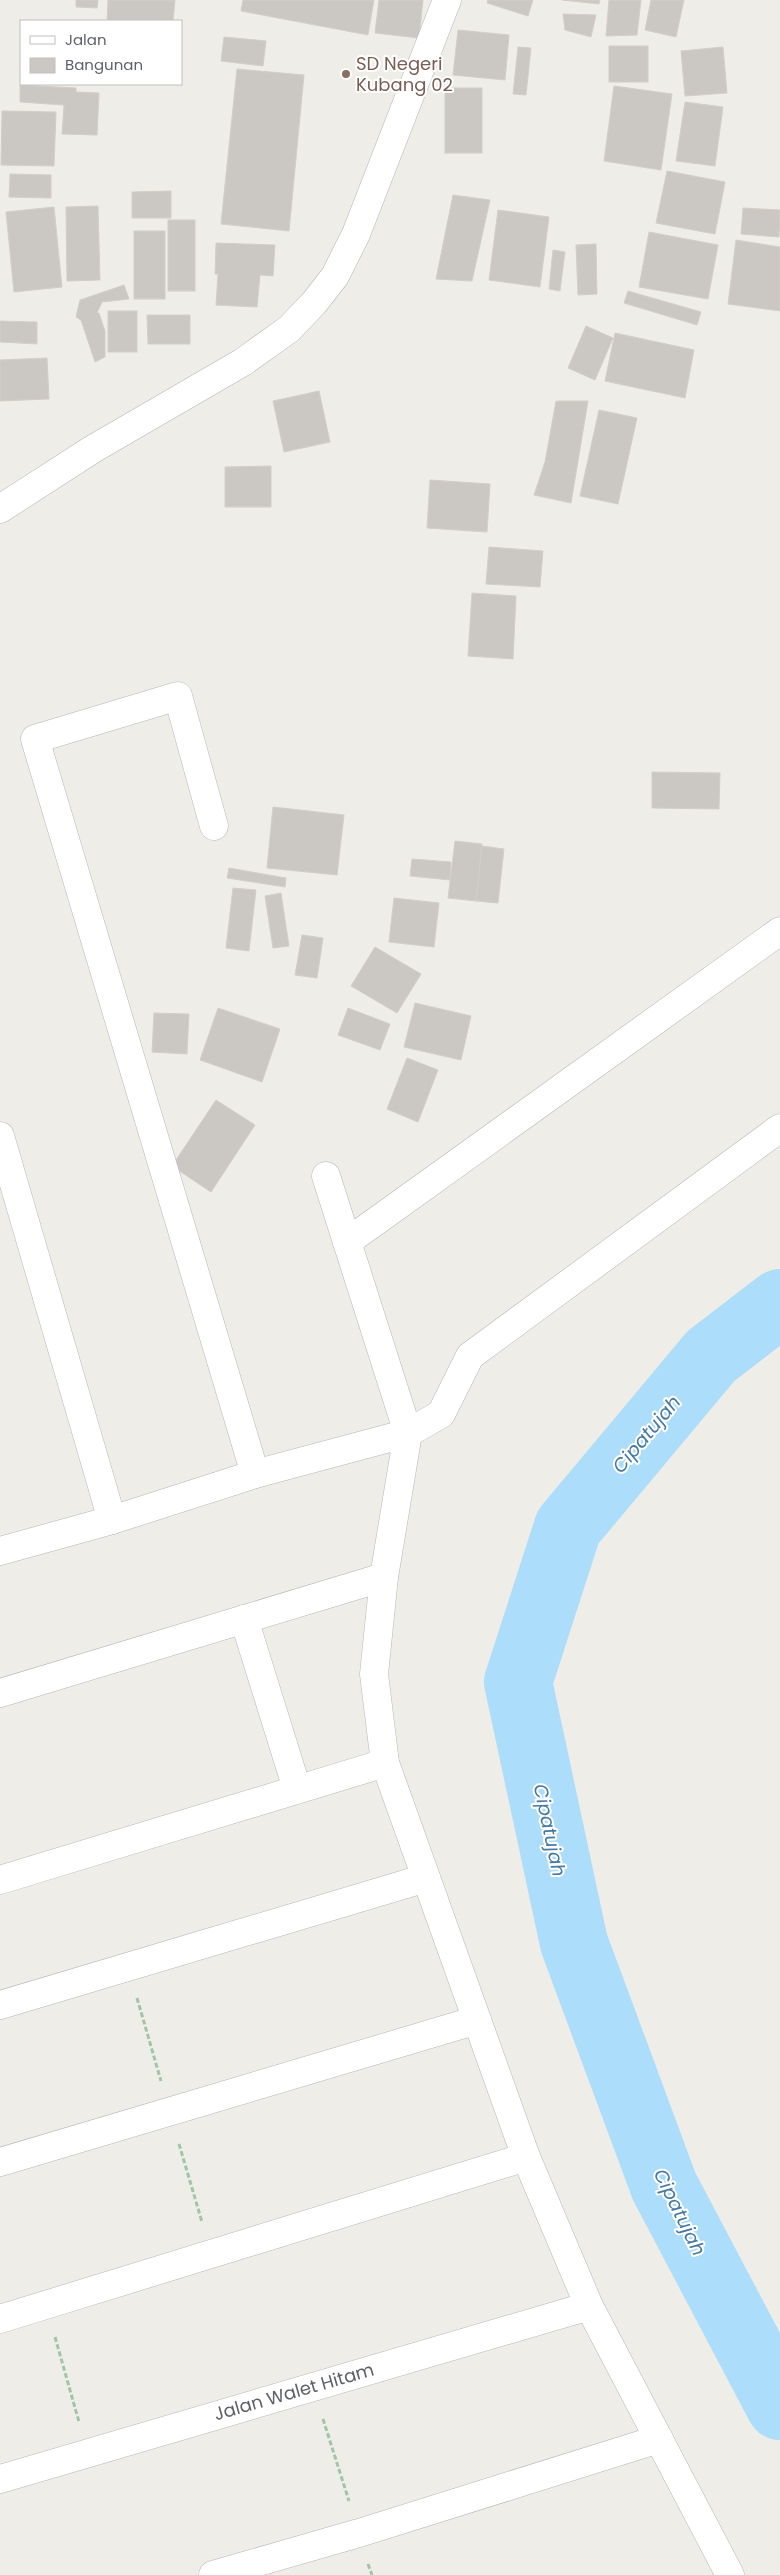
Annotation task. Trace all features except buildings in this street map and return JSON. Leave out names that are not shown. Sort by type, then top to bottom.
[{"type":"street","points":[[0,509],[93,449],[243,362],[290,329],[314,303],[335,276],[356,234],[447,0]]},
{"type":"street","points":[[214,826],[178,696],[35,739],[256,1474]]},
{"type":"street","points":[[347,1242],[780,931]]},
{"type":"street","points":[[0,1551],[112,1520],[256,1474],[408,1433],[441,1414],[470,1356],[780,1128]]},
{"type":"street","points":[[0,1136],[112,1520]]},
{"type":"street","points":[[326,1176],[408,1433],[384,1577],[374,1674],[385,1763],[526,2157],[589,2306],[730,2575]]},
{"type":"street","points":[[0,1693],[384,1577]]},
{"type":"street","points":[[244,1619],[298,1789]]},
{"type":"street","points":[[0,1880],[385,1763]]},
{"type":"street","points":[[0,2005],[426,1878]]},
{"type":"street","points":[[0,2162],[477,2020]]},
{"type":"street","points":[[0,2319],[526,2157]]},
{"type":"street","name":"Jalan Walet Hitam","points":[[0,2479],[589,2306]]},
{"type":"street","points":[[213,2575],[359,2533],[659,2439]]},
{"type":"path","points":[[46,2305],[87,2453]]},
{"type":"path","points":[[313,2387],[372,2575]]},
{"type":"waterway","name":"Cipatujah","points":[[780,1303],[711,1356],[568,1527],[518,1682],[574,1943],[664,2186],[780,2406]]},
{"type":"place","name":"SD Negeri Kubang 02","points":[[346,74]]}]
